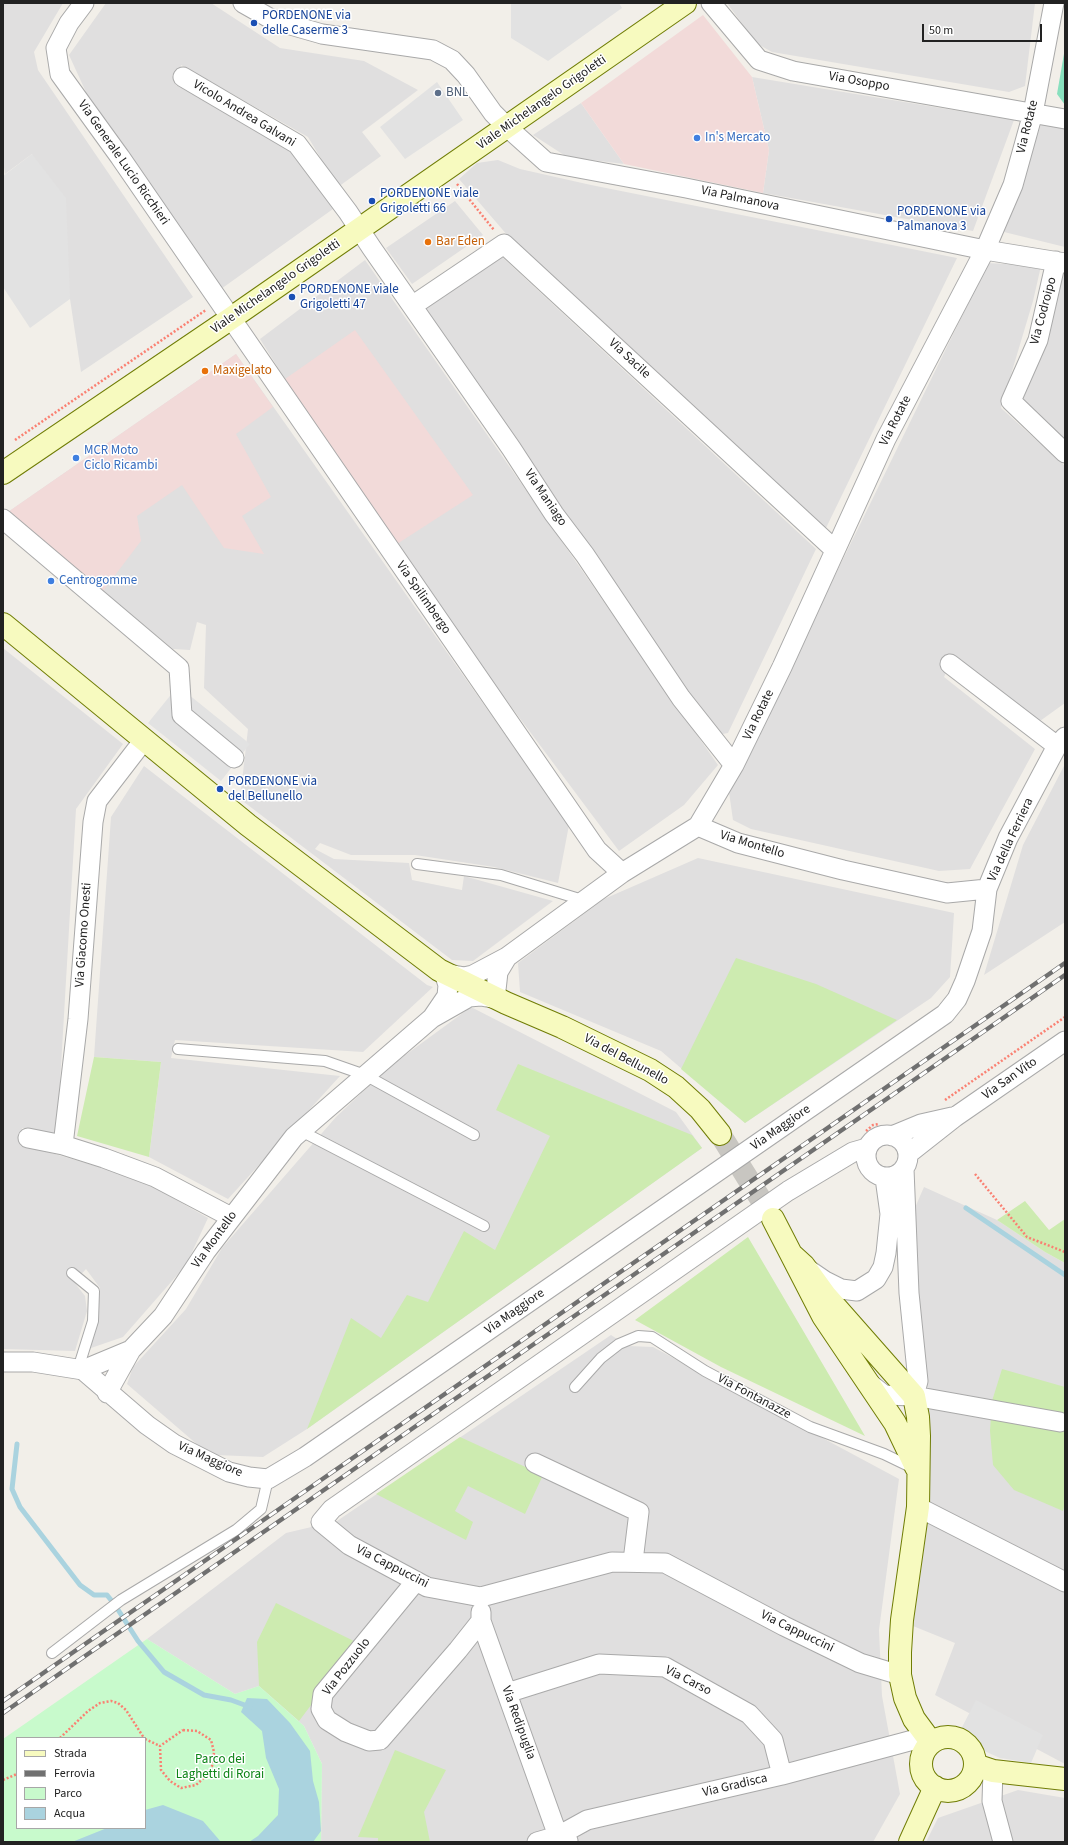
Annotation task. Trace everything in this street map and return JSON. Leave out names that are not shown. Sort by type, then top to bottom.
[{"type":"street","name":"Via Generale Lucio Ricchieri","points":[[84,3],[69,23],[56,48],[60,74],[224,310]]},
{"type":"street","name":"Via Palmanova","points":[[243,3],[273,20],[322,34],[433,50],[452,60],[466,74],[493,113],[507,128],[546,162],[686,188],[985,250],[1061,262]]},
{"type":"street","name":"Viale Michelangelo Grigoletti","points":[[3,473],[224,310],[358,230],[686,3]]},
{"type":"street","name":"Via Osoppo","points":[[711,3],[759,60],[793,71],[1065,118]]},
{"type":"street","name":"Via Rotate","points":[[698,826],[734,765],[782,667],[886,440],[985,250],[1013,185],[1033,113],[1054,3]]},
{"type":"street","name":"Vicolo Andrea Galvani","points":[[183,78],[297,144],[348,212],[358,230]]},
{"type":"street","name":"Via Maniago","points":[[358,230],[511,448],[554,514],[585,555],[682,698],[734,765]]},
{"type":"street","points":[[412,306],[504,244]]},
{"type":"street","name":"Via Sacile","points":[[504,244],[835,550]]},
{"type":"street","name":"Via Codroipo","points":[[1061,262],[1038,340],[1011,401],[1065,452]]},
{"type":"street","name":"Via Spilimbergo","points":[[224,310],[597,850],[622,873]]},
{"type":"street","points":[[3,519],[179,668],[182,715],[234,758]]},
{"type":"street","name":"Via del Bellunello","points":[[3,624],[248,825],[444,973],[497,999],[562,1027],[650,1070],[676,1087],[700,1109],[720,1134]]},
{"type":"street","points":[[950,664],[1061,741]]},
{"type":"street","name":"Via Giacomo Onesti","points":[[64,1145],[78,1019],[92,822],[97,801],[144,740]]},
{"type":"street","name":"Via della Ferriera","points":[[945,1014],[957,999],[965,981],[982,932],[987,889],[1008,838],[1061,741]]},
{"type":"street","points":[[432,1018],[446,996],[448,985],[444,973],[464,977],[468,976],[506,957],[586,901],[622,873],[698,826]]},
{"type":"street","name":"Via Montello","points":[[698,826],[738,843],[843,870],[947,893],[987,889]]},
{"type":"street","points":[[432,1018],[469,998],[481,996],[497,999],[496,990],[498,972],[506,957]]},
{"type":"street","name":"Via Maggiore","points":[[80,1369],[147,1425],[181,1447],[229,1472],[249,1477],[268,1479],[305,1457],[945,1014]]},
{"type":"street","name":"Via Montello","points":[[108,1393],[130,1350],[163,1316],[206,1251],[294,1137],[432,1018]]},
{"type":"street","name":"Via San Vito","points":[[906,1162],[955,1117],[1065,1041]]},
{"type":"street","name":"Via San Vito","points":[[888,1130],[955,1117]]},
{"type":"street","points":[[906,1162],[892,1177],[885,1178],[873,1172],[869,1167],[866,1161],[864,1141],[880,1136],[888,1130],[903,1142],[906,1162],[909,1292],[918,1381],[914,1396],[918,1417],[918,1507],[902,1620],[900,1675],[908,1705],[914,1719],[930,1739]]},
{"type":"street","points":[[28,1138],[64,1145],[155,1177],[231,1218]]},
{"type":"street","name":"Via Cappuccini","points":[[864,1141],[853,1152],[788,1192],[332,1510],[321,1522],[349,1545],[416,1581],[427,1586],[481,1597],[612,1562],[633,1561],[664,1563],[784,1626],[860,1663],[900,1675]]},
{"type":"street","points":[[799,1261],[824,1281],[841,1289],[857,1291],[876,1280],[883,1267],[886,1254],[890,1214],[885,1178]]},
{"type":"street","points":[[773,1219],[799,1261],[825,1295],[914,1396]]},
{"type":"street","points":[[799,1261],[823,1316],[895,1423],[918,1471]]},
{"type":"street","name":"Via Montello","points":[[80,1369],[130,1350]]},
{"type":"street","points":[[3,1362],[33,1362],[80,1369]]},
{"type":"street","points":[[865,1380],[884,1395],[914,1396],[1060,1422]]},
{"type":"street","points":[[535,1463],[639,1512],[633,1561]]},
{"type":"street","points":[[918,1507],[1065,1582]]},
{"type":"street","name":"Via Pozzuolo","points":[[416,1581],[323,1694],[321,1709],[327,1720],[346,1732],[369,1741],[380,1740],[458,1650],[481,1621]]},
{"type":"street","name":"Via Redipuglia","points":[[481,1597],[481,1621],[507,1693],[564,1839]]},
{"type":"street","name":"Via Carso","points":[[507,1693],[599,1664],[665,1667],[749,1714],[773,1740],[782,1775]]},
{"type":"street","points":[[930,1739],[952,1737],[961,1740],[971,1750],[984,1768],[1003,1842]]},
{"type":"street","points":[[930,1739],[922,1757],[921,1766],[923,1774],[928,1782],[943,1790],[958,1789],[984,1768],[1065,1780]]},
{"type":"street","name":"Via Gradisca","points":[[537,1842],[564,1839],[587,1820],[930,1739]]},
{"type":"street","points":[[910,1842],[935,1787]]},
{"type":"lane","points":[[417,864],[500,875],[586,901]]},
{"type":"lane","points":[[178,1049],[325,1061],[365,1075],[474,1135]]},
{"type":"lane","points":[[301,1131],[484,1226]]},
{"type":"lane","points":[[72,1273],[94,1291],[93,1321],[80,1369]]},
{"type":"lane","name":"Via Fontanazze","points":[[575,1387],[601,1358],[619,1344],[638,1336],[652,1337],[705,1371],[810,1427],[884,1454],[918,1471]]},
{"type":"lane","points":[[52,1653],[104,1611],[236,1530],[261,1509],[268,1479]]},
{"type":"path","points":[[446,169],[504,244]]},
{"type":"path","points":[[10,444],[224,310]]},
{"type":"path","points":[[938,1104],[1065,1017]]},
{"type":"path","points":[[864,1141],[873,1126],[888,1130]]},
{"type":"path","points":[[975,1174],[1027,1237],[1065,1252]]},
{"type":"path","points":[[61,1737],[100,1703],[111,1701],[118,1703],[126,1710],[143,1737]]},
{"type":"path","points":[[183,1730],[197,1731],[211,1740],[214,1752],[213,1764],[207,1775],[196,1785],[181,1788],[170,1781],[161,1770],[160,1746],[183,1730]]},
{"type":"path","points":[[146,1739],[160,1746]]},
{"type":"path","points":[[3,1780],[16,1774]]},
{"type":"shaded area","points":[[3,3],[63,3],[34,52],[38,70],[193,297],[81,372],[70,299],[32,154],[5,174],[3,161]]},
{"type":"shaded area","points":[[106,3],[211,3],[280,48],[364,61],[418,90],[362,132],[381,156],[338,187],[308,137],[181,65],[176,85],[285,145],[333,209],[221,289],[91,103],[69,55]]},
{"type":"shaded area","points":[[511,3],[619,3],[622,8],[548,61],[511,38]]},
{"type":"shaded area","points":[[727,3],[1035,3],[1025,86],[1009,92],[772,52],[756,43]]},
{"type":"shaded area","points":[[703,15],[752,77],[769,150],[763,193],[624,164],[581,103]]},
{"type":"shaded area","points":[[752,77],[1014,120],[973,231],[763,193],[769,150]]},
{"type":"shaded area","points":[[437,82],[463,120],[405,159],[380,127]]},
{"type":"shaded area","points":[[581,103],[624,164],[567,157],[533,135]]},
{"type":"shaded area","points":[[1041,124],[1065,129],[1065,247],[1004,232]]},
{"type":"shaded area","points":[[32,154],[66,198],[70,299],[30,328],[3,287],[3,176]]},
{"type":"shaded area","points":[[498,160],[520,169],[591,185],[957,258],[825,530],[508,236],[459,179],[477,163]]},
{"type":"shaded area","points":[[455,201],[483,235],[412,284],[386,248]]},
{"type":"shaded area","points":[[500,255],[816,549],[728,733],[717,735],[425,309]]},
{"type":"shaded area","points":[[365,260],[718,765],[684,805],[619,851],[486,673],[285,379],[260,339]]},
{"type":"shaded area","points":[[988,263],[1041,266],[1033,301],[1001,408],[1065,466],[1065,703],[1040,721],[950,664],[944,677],[1035,749],[970,869],[939,871],[751,829],[733,820],[729,792]]},
{"type":"shaded area","points":[[1062,272],[1065,273],[1065,443],[1020,401]]},
{"type":"shaded area","points":[[355,330],[473,495],[397,544],[285,379]]},
{"type":"shaded area","points":[[236,354],[569,825],[558,883],[494,867],[415,855],[351,855],[320,843],[315,849],[334,859],[409,863],[412,880],[462,890],[464,876],[553,901],[473,961],[452,960],[240,799],[248,729],[204,688],[206,625],[197,622],[190,650],[173,649],[8,512]]},
{"type":"shaded area","points":[[236,354],[273,407],[236,434],[271,497],[242,516],[264,554],[224,548],[182,485],[137,516],[141,541],[103,591],[8,512]]},
{"type":"shaded area","points":[[3,648],[123,744],[76,809],[57,1135],[22,1128],[21,1144],[140,1179],[208,1218],[186,1265],[123,1337],[91,1348],[100,1288],[86,1269],[74,1282],[85,1296],[87,1311],[75,1351],[3,1349]]},
{"type":"shaded area","points":[[178,686],[250,744],[221,781],[148,723]]},
{"type":"shaded area","points":[[1065,764],[1065,922],[984,975],[1023,845]]},
{"type":"shaded area","points":[[144,766],[427,985],[433,987],[363,1052],[175,1040],[171,1058],[340,1076],[228,1199],[149,1157],[161,1062],[94,1057],[111,817]]},
{"type":"shaded area","points":[[698,858],[954,913],[950,977],[931,998],[745,1123],[661,1051],[520,992],[518,963],[604,899]]},
{"type":"shaded area","points":[[471,1007],[676,1112],[702,1148],[307,1429],[263,1457],[217,1455],[199,1446],[127,1384],[133,1367],[186,1309],[222,1248],[336,1117],[389,1067]]},
{"type":"shaded area","points":[[924,1187],[997,1220],[1045,1252],[1065,1263],[1065,1764],[935,1695],[955,1643],[913,1626],[930,1505],[914,1210]]},
{"type":"shaded area","points":[[611,1335],[628,1346],[653,1347],[899,1479],[879,1630],[882,1696],[900,1794],[873,1842],[321,1842],[322,1764],[304,1726],[259,1686],[235,1694],[147,1639],[286,1533],[337,1521]]},
{"type":"shaded area","points":[[976,1700],[1043,1735],[1031,1763],[1000,1758],[980,1749],[958,1735]]},
{"type":"shaded area","points":[[1018,1790],[1065,1798],[1065,1842],[926,1842],[938,1818]]},
{"type":"green space","points":[[1065,48],[1065,105],[1057,94]]},
{"type":"green space","points":[[736,958],[816,984],[897,1020],[745,1123],[681,1069]]},
{"type":"green space","points":[[94,1057],[161,1062],[149,1157],[77,1136]]},
{"type":"green space","points":[[518,1064],[692,1135],[702,1148],[307,1429],[351,1318],[381,1338],[407,1295],[428,1302],[464,1231],[495,1250],[550,1136],[496,1110]]},
{"type":"green space","points":[[1025,1201],[1049,1230],[1065,1219],[1065,1263],[1045,1252],[997,1220]]},
{"type":"green space","points":[[748,1237],[865,1436],[721,1367],[635,1320]]},
{"type":"green space","points":[[1002,1369],[1065,1387],[1065,1503],[1063,1511],[1014,1490],[993,1465],[990,1431],[992,1401]]},
{"type":"green space","points":[[460,1437],[543,1475],[525,1514],[468,1486],[455,1511],[473,1522],[466,1540],[376,1494]]},
{"type":"green space","points":[[276,1603],[358,1643],[299,1721],[259,1686],[257,1642]]},
{"type":"green space","name":"Parco dei Laghetti di Rorai","points":[[147,1639],[235,1694],[259,1686],[304,1726],[322,1764],[321,1842],[3,1842],[3,1739]]},
{"type":"green space","points":[[395,1750],[446,1770],[424,1812],[430,1842],[378,1842],[378,1838],[358,1837]]},
{"type":"water","points":[[247,1698],[267,1699],[290,1723],[310,1751],[313,1781],[319,1802],[321,1831],[313,1842],[249,1842],[258,1836],[278,1815],[279,1789],[266,1758],[262,1731],[241,1712]]},
{"type":"water","points":[[163,1805],[203,1821],[221,1842],[72,1842],[104,1829],[146,1829],[146,1810]]},
{"type":"waterway","points":[[966,1208],[1065,1275]]},
{"type":"waterway","points":[[17,1444],[12,1489],[20,1507],[80,1585],[94,1595],[107,1595],[138,1641],[164,1672],[204,1695],[231,1700],[250,1707]]},
{"type":"tunnel","points":[[720,1134],[773,1219]]},
{"type":"railway","points":[[3,1701],[1065,963]]},
{"type":"railway","points":[[3,1713],[1065,975]]},
{"type":"place","name":"PORDENONE via delle Caserme 3","points":[[254,23]]},
{"type":"place","name":"BNL","points":[[438,93]]},
{"type":"place","name":"In's Mercato","points":[[697,138]]},
{"type":"place","name":"PORDENONE viale Grigoletti 66","points":[[372,201]]},
{"type":"place","name":"PORDENONE via Palmanova 3","points":[[889,219]]},
{"type":"place","name":"Bar Eden","points":[[428,242]]},
{"type":"place","name":"PORDENONE viale Grigoletti 47","points":[[292,297]]},
{"type":"place","name":"Maxigelato","points":[[205,371]]},
{"type":"place","name":"MCR Moto Ciclo Ricambi","points":[[76,458]]},
{"type":"place","name":"Centrogomme","points":[[51,581]]},
{"type":"place","name":"PORDENONE via del Bellunello","points":[[220,789]]}]
